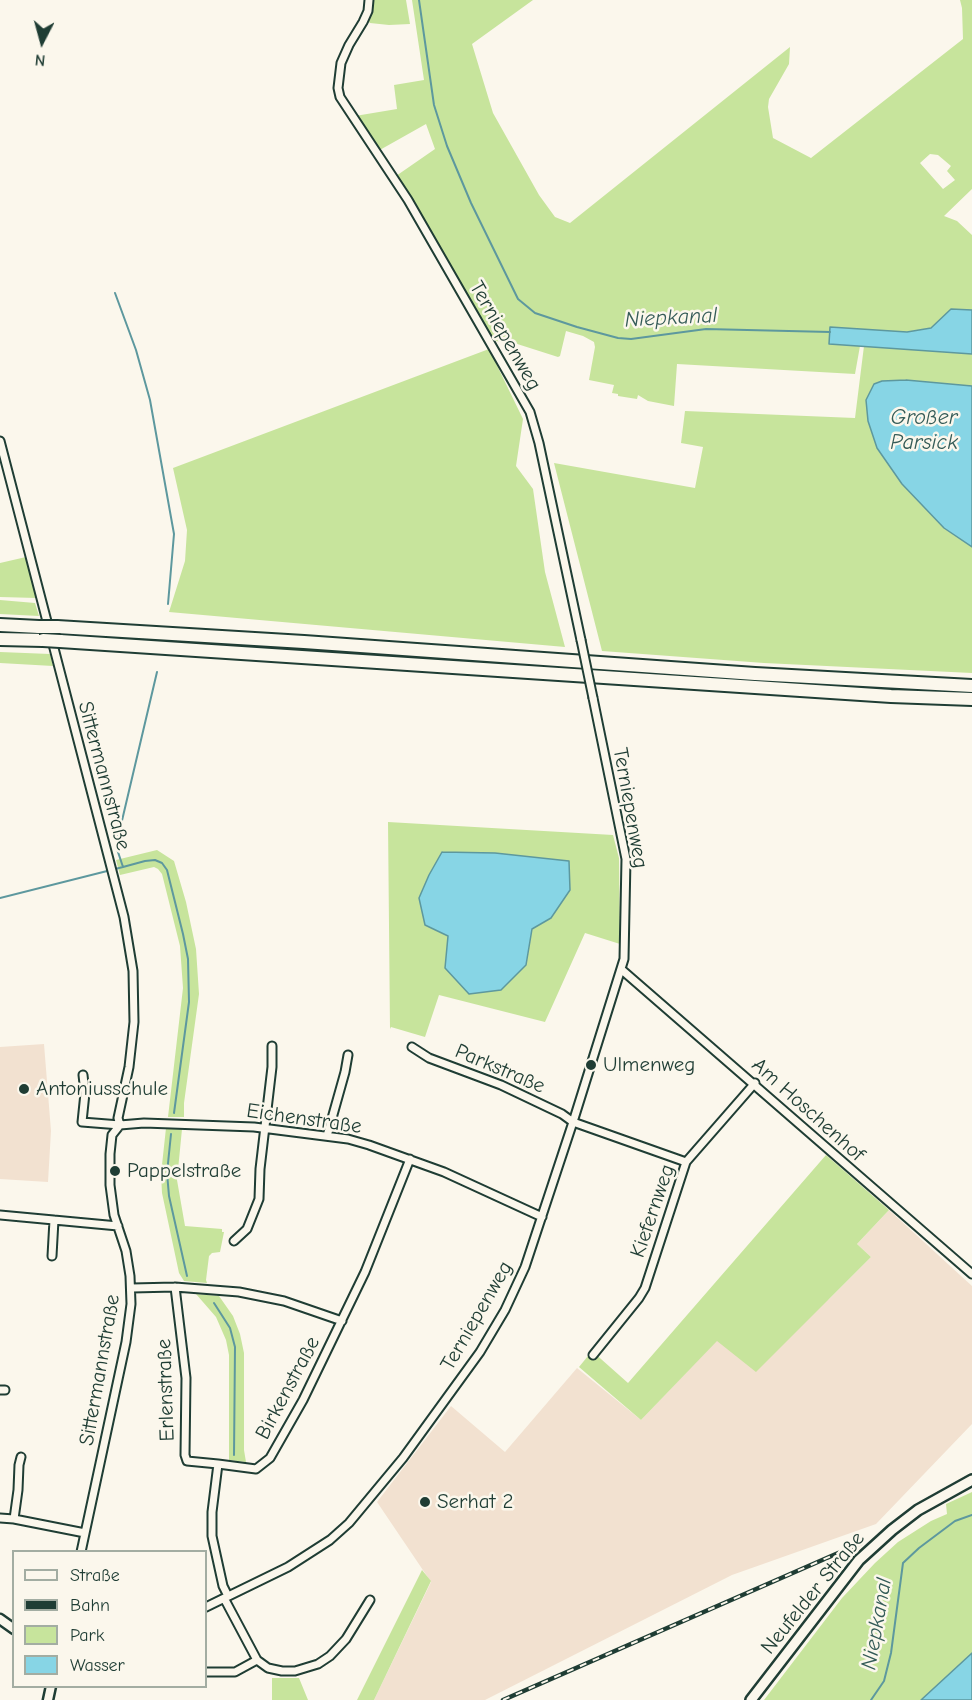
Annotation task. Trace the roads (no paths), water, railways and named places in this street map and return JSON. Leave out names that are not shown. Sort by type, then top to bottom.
[{"type":"highway","points":[[0,625],[304,642],[755,674],[972,686]]},
{"type":"highway","points":[[0,639],[972,699]]},
{"type":"main road","name":"Neufelder Straße","points":[[751,1700],[859,1560],[918,1510],[972,1480]]},
{"type":"street","name":"Terniepenweg","points":[[207,1606],[288,1567],[330,1540],[357,1515],[403,1458],[480,1352],[505,1310],[525,1267],[622,970],[626,939],[626,859],[539,442],[530,412],[408,200],[340,97],[338,88],[341,63],[368,11],[369,0]]},
{"type":"street","name":"Sittermannstraße","points":[[0,441],[124,917],[134,987],[134,1022],[129,1067],[118,1118],[120,1125],[112,1135],[110,1154],[110,1185],[118,1226],[126,1251],[132,1288],[126,1342],[81,1550]]},
{"type":"street","name":"Am Hoschenhof","points":[[622,970],[972,1274]]},
{"type":"street","points":[[234,1242],[247,1228],[259,1199],[272,1046]]},
{"type":"street","name":"Parkstraße","points":[[412,1047],[429,1058],[501,1084],[562,1114],[573,1122]]},
{"type":"street","points":[[327,1136],[348,1055]]},
{"type":"street","points":[[83,1075],[85,1094],[82,1122],[120,1125]]},
{"type":"street","name":"Kiefernweg","points":[[593,1355],[645,1288],[686,1162],[754,1083]]},
{"type":"street","points":[[573,1122],[686,1162]]},
{"type":"street","name":"Eichenstraße","points":[[120,1125],[144,1123],[265,1128],[327,1136],[369,1145],[444,1172],[542,1217]]},
{"type":"street","name":"Birkenstraße","points":[[218,1464],[256,1469],[270,1458],[303,1400],[365,1272],[410,1159]]},
{"type":"street","points":[[0,1215],[118,1226]]},
{"type":"street","points":[[52,1256],[54,1220]]},
{"type":"street","points":[[132,1288],[175,1287],[239,1292],[284,1301],[342,1321]]},
{"type":"street","name":"Erlenstraße","points":[[175,1287],[186,1378],[185,1455],[187,1461],[218,1464]]},
{"type":"street","points":[[14,1518],[21,1457]]},
{"type":"street","points":[[218,1464],[212,1512],[212,1536],[226,1597],[257,1660],[268,1668],[282,1671],[295,1671],[318,1664],[330,1656],[346,1639],[370,1600]]},
{"type":"street","points":[[0,1518],[14,1518],[85,1533]]},
{"type":"street","points":[[207,1672],[235,1672],[257,1660]]},
{"type":"water","points":[[951,309],[972,310],[972,354],[829,344],[830,327],[907,332],[931,328]]},
{"type":"water","name":"Großer Parsick","points":[[906,380],[972,386],[972,547],[944,528],[902,484],[877,448],[868,421],[866,400],[874,384],[882,381]]},
{"type":"water","points":[[442,852],[495,853],[569,861],[570,890],[551,918],[532,929],[526,965],[501,990],[469,994],[445,968],[448,936],[425,925],[419,898]]},
{"type":"water","points":[[972,1653],[972,1700],[921,1700]]},
{"type":"waterway","name":"Niepkanal","points":[[419,0],[434,105],[447,146],[471,203],[518,299],[535,313],[577,327],[618,338],[631,339],[706,329],[830,332]]},
{"type":"waterway","points":[[115,293],[136,350],[150,400],[174,534],[168,604]]},
{"type":"waterway","points":[[157,672],[116,846],[123,867],[145,861],[155,860],[162,863],[167,870],[183,934],[188,959],[189,1002],[174,1113]]},
{"type":"waterway","points":[[0,898],[123,867]]},
{"type":"waterway","points":[[171,1134],[167,1173],[169,1196],[187,1276]]},
{"type":"waterway","points":[[214,1303],[230,1328],[235,1347],[234,1455]]},
{"type":"waterway","name":"Niepkanal","points":[[871,1700],[884,1681],[891,1653],[903,1563],[955,1521],[972,1515]]},
{"type":"railway","points":[[503,1700],[861,1543]]},
{"type":"place","name":"Ulmenweg","points":[[591,1065]]},
{"type":"place","name":"Antoniusschule","points":[[24,1089]]},
{"type":"place","name":"Pappelstraße","points":[[115,1171]]},
{"type":"place","name":"Serhat 2","points":[[425,1502]]}]
